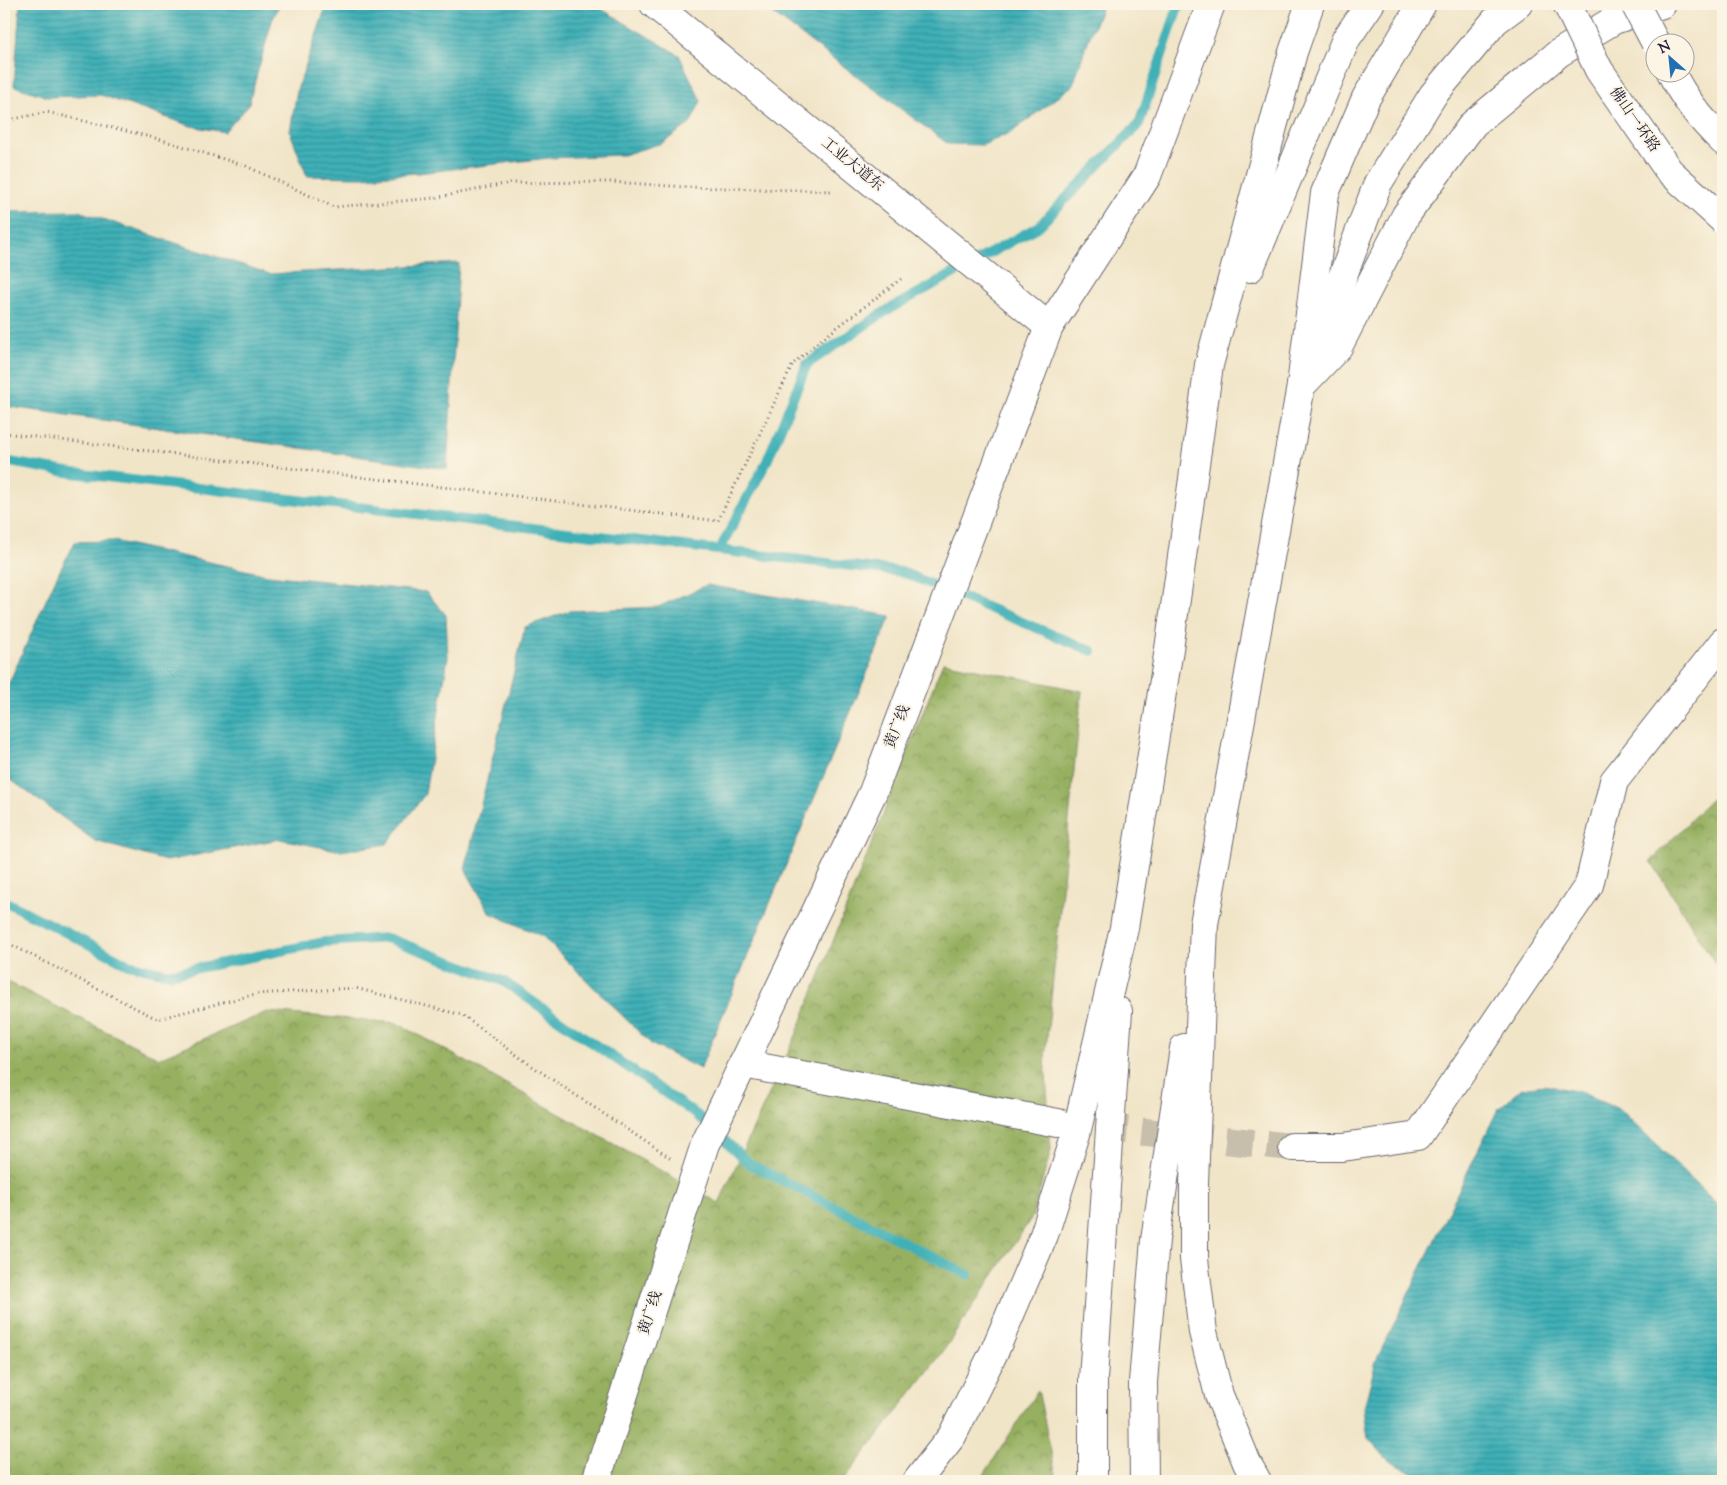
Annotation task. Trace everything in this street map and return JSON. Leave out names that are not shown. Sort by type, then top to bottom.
[{"type":"main road","name":"工业大道东","points":[[654,4],[1049,327]]},
{"type":"main road","name":"黄广线","points":[[596,1481],[705,1144],[873,792],[1049,327],[1147,176],[1211,4]]},
{"type":"main road","points":[[917,1481],[952,1436],[995,1350],[1044,1235],[1076,1134],[1124,928],[1169,649],[1210,364],[1293,52],[1310,4]]},
{"type":"main road","points":[[1293,52],[1328,4]]},
{"type":"main road","points":[[1210,364],[1346,39],[1370,4]]},
{"type":"main road","points":[[1144,1481],[1143,1382],[1154,1240],[1204,924],[1302,386],[1325,193],[1366,98],[1422,4]]},
{"type":"main road","points":[[1302,386],[1378,183],[1433,95],[1495,20],[1518,4]]},
{"type":"main road","name":"佛山一环路","points":[[1567,4],[1599,70],[1669,170],[1723,220]]},
{"type":"main road","points":[[1636,4],[1650,32]]},
{"type":"main road","points":[[1302,386],[1338,347],[1406,215],[1473,124],[1559,54],[1614,20],[1662,4]]},
{"type":"main road","points":[[1675,82],[1723,141]]},
{"type":"main road","points":[[1292,1147],[1343,1147],[1418,1136],[1589,885],[1614,781],[1723,642]]},
{"type":"main road","points":[[1204,924],[1194,1183],[1194,1259],[1203,1332],[1219,1395],[1247,1463],[1257,1481]]},
{"type":"main road","points":[[1093,1481],[1093,1379],[1124,928]]},
{"type":"main road","points":[[744,1064],[1058,1123]]},
{"type":"path","points":[[4,121],[47,112],[159,139],[246,166],[334,207],[436,198],[510,183],[611,182],[685,187],[835,191]]},
{"type":"path","points":[[4,433],[718,521],[793,364],[818,342],[901,279]]},
{"type":"path","points":[[4,941],[157,1019],[256,994],[355,988],[462,1015],[529,1064],[696,1174]]},
{"type":"green space","points":[[943,662],[1082,691],[1045,1058],[1051,1150],[1032,1217],[942,1353],[843,1481],[4,1481],[4,980],[159,1058],[267,1012],[397,1023],[719,1203],[797,1033]]},
{"type":"green space","points":[[1723,787],[1723,976],[1651,861]]},
{"type":"green space","points":[[1038,1390],[1057,1481],[980,1481]]},
{"type":"water","points":[[20,4],[280,4],[272,21],[248,106],[224,132],[191,126],[101,95],[48,97],[14,86]]},
{"type":"water","points":[[327,4],[593,4],[679,55],[701,101],[690,124],[662,143],[623,155],[548,158],[418,173],[362,177],[307,176],[290,132],[297,90]]},
{"type":"water","points":[[760,4],[1103,4],[1073,85],[1012,132],[983,145],[948,144]]},
{"type":"water","points":[[78,211],[270,274],[459,263],[447,469],[4,406],[4,212]]},
{"type":"water","points":[[113,541],[268,575],[426,592],[446,615],[448,657],[425,794],[387,844],[341,851],[280,839],[166,861],[95,841],[11,780],[4,757],[4,694],[55,580],[75,542]]},
{"type":"water","points":[[707,585],[891,616],[700,1069],[651,1044],[542,936],[490,913],[465,869],[525,627],[569,611],[658,607]]},
{"type":"water","points":[[1544,1085],[1580,1092],[1621,1110],[1723,1210],[1723,1481],[1426,1481],[1388,1460],[1368,1438],[1364,1408],[1376,1361],[1498,1109],[1522,1088]]},
{"type":"waterway","points":[[720,549],[767,461],[807,364],[886,311],[1039,226],[1139,124],[1179,4]]},
{"type":"waterway","points":[[4,461],[73,473],[902,572],[1092,651]]},
{"type":"waterway","points":[[4,901],[128,964],[169,974],[324,942],[387,938],[503,981],[697,1115],[750,1164],[968,1275]]},
{"type":"tunnel","points":[[1058,1123],[1292,1147]]}]
